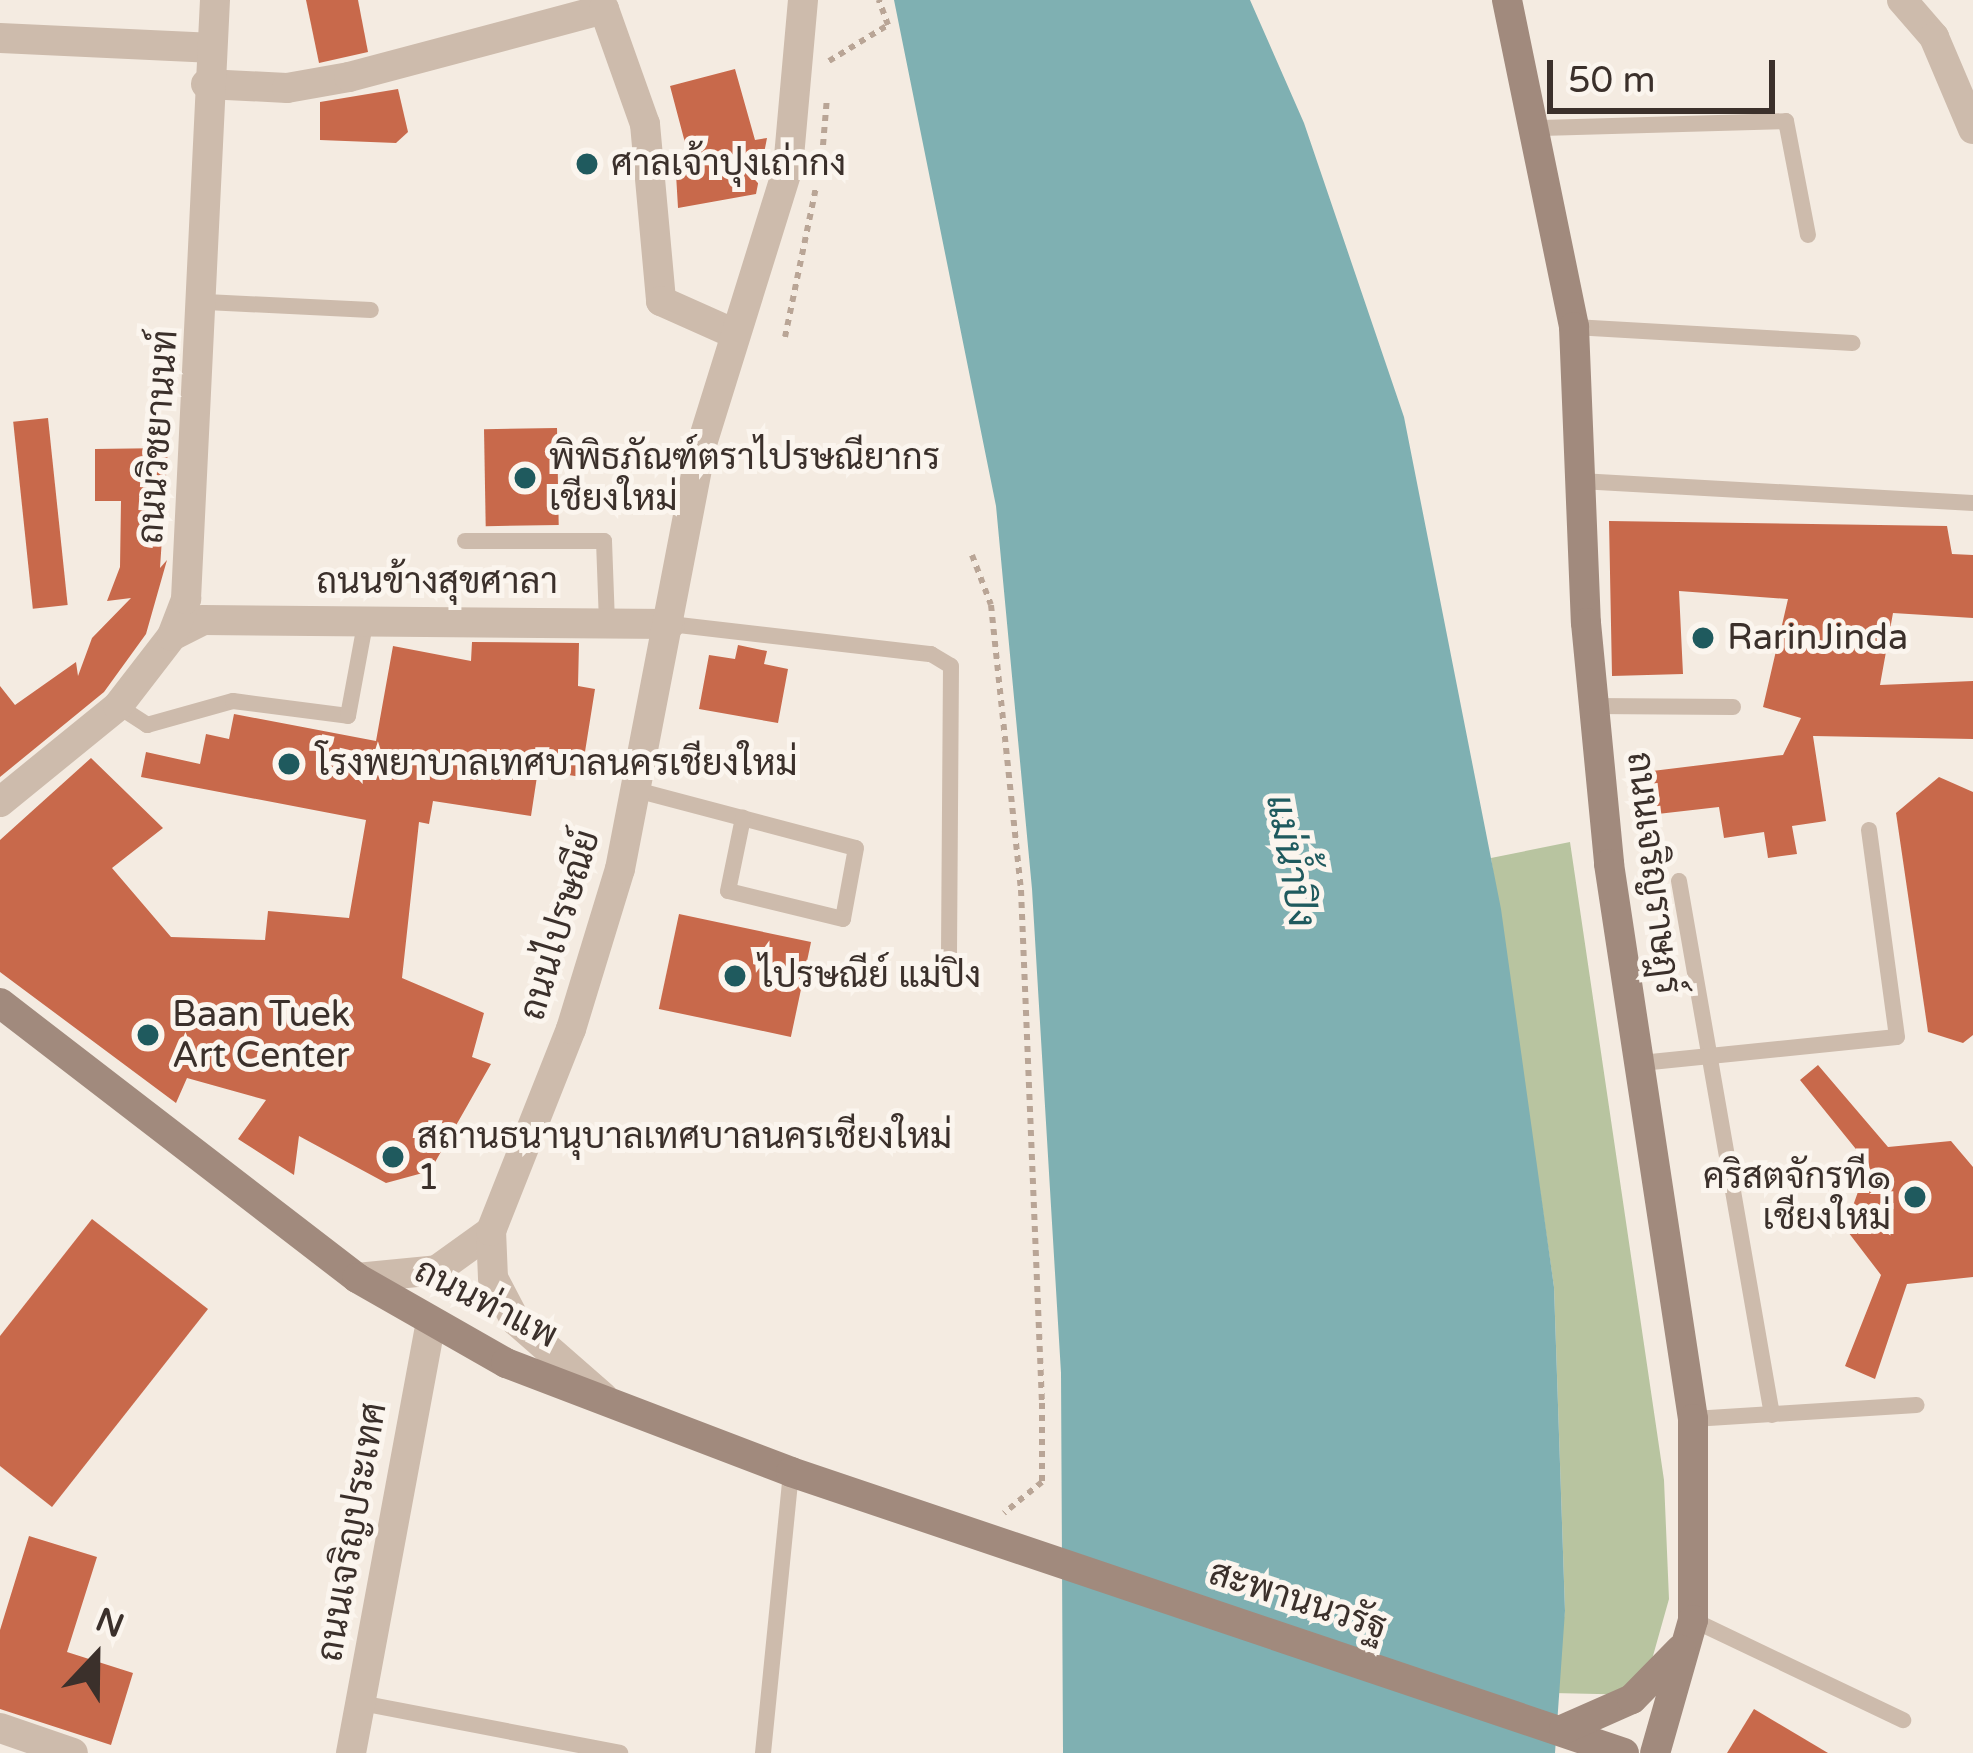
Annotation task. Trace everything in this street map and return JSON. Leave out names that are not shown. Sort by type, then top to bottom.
[{"type":"main road","name":"ถนนเจริญราษฎร์","points":[[1507,0],[1541,128],[1574,327],[1594,706],[1693,1419],[1694,1620],[1655,1753]]},
{"type":"main road","name":"ถนนท่าแพ","points":[[0,1003],[357,1278],[430,1325],[791,1472],[993,1540]]},
{"type":"main road","name":"สะพานนวรัฐ","points":[[993,1540],[1624,1753]]},
{"type":"main road","points":[[1564,1729],[1659,1680],[1694,1620]]},
{"type":"street","name":"ถนนวิชยานนท์","points":[[195,609],[206,302],[206,84],[215,0]]},
{"type":"street","name":"ถนนไปรษณีย์","points":[[603,1397],[515,1320],[493,1278],[491,1231],[579,1007],[640,791],[701,447],[788,168],[803,0]]},
{"type":"street","points":[[1902,0],[1934,38],[1973,129]]},
{"type":"street","points":[[206,84],[286,88],[349,77],[604,9],[645,124],[662,302],[736,334]]},
{"type":"street","points":[[0,38],[209,48]]},
{"type":"street","points":[[0,802],[118,706],[195,609]]},
{"type":"street","name":"ถนนข้างสุขศาลา","points":[[195,609],[366,619],[670,624]]},
{"type":"street","points":[[357,1278],[437,1270],[491,1231]]},
{"type":"street","name":"ถนนเจริญประเทศ","points":[[351,1753],[430,1325]]},
{"type":"street","points":[[0,1728],[73,1753]]},
{"type":"lane","points":[[1541,128],[1786,121],[1808,236]]},
{"type":"lane","points":[[206,302],[371,310]]},
{"type":"lane","points":[[1574,327],[1853,343]]},
{"type":"lane","points":[[1580,481],[1973,503]]},
{"type":"lane","points":[[465,541],[604,541],[607,622]]},
{"type":"lane","points":[[118,706],[147,724],[233,701],[348,716],[366,619]]},
{"type":"lane","points":[[670,624],[946,660],[953,686],[950,958]]},
{"type":"lane","points":[[1594,706],[1733,707]]},
{"type":"lane","points":[[640,791],[743,818],[856,848],[844,919],[728,891],[743,818]]},
{"type":"lane","points":[[1641,1063],[1897,1037],[1869,830]]},
{"type":"lane","points":[[1679,881],[1772,1414]]},
{"type":"lane","points":[[1693,1419],[1917,1405]]},
{"type":"lane","points":[[763,1753],[791,1472]]},
{"type":"lane","points":[[1694,1620],[1903,1720]]},
{"type":"lane","points":[[361,1703],[620,1753]]},
{"type":"path","points":[[785,337],[826,139],[830,56],[888,25],[879,0]]},
{"type":"path","points":[[972,555],[991,605],[1021,890],[1042,1403],[1042,1482],[993,1540]]},
{"type":"green space","points":[[1570,842],[1664,1480],[1669,1599],[1642,1695],[1553,1693],[1565,1611],[1554,1287],[1491,858]]},
{"type":"water","name":"แม่น้ำปิง","points":[[894,0],[1250,0],[1304,123],[1404,417],[1501,909],[1554,1287],[1565,1611],[1555,1753],[1063,1753],[1061,1373],[1032,889],[996,506]]},
{"type":"building","points":[[306,0],[358,0],[368,52],[319,63]]},
{"type":"building","points":[[735,69],[755,140],[767,138],[756,194],[678,208],[675,157],[688,154],[670,86]]},
{"type":"building","points":[[398,89],[408,132],[396,143],[320,140],[320,102]]},
{"type":"building","points":[[48,418],[68,605],[33,609],[13,422]]},
{"type":"building","points":[[557,428],[559,525],[486,526],[484,429]]},
{"type":"building","points":[[168,448],[160,568],[167,560],[146,634],[104,692],[0,777],[0,686],[15,705],[76,662],[78,676],[92,638],[131,598],[107,601],[120,567],[121,501],[95,501],[95,449]]},
{"type":"building","points":[[1609,521],[1947,526],[1952,554],[1973,555],[1973,618],[1893,613],[1880,685],[1973,681],[1973,739],[1813,736],[1826,821],[1792,826],[1797,854],[1768,858],[1764,832],[1724,838],[1719,807],[1640,816],[1636,773],[1783,755],[1801,718],[1763,707],[1788,599],[1679,591],[1683,674],[1612,676]]},
{"type":"building","points":[[472,642],[579,643],[578,686],[595,689],[581,777],[538,770],[531,816],[433,801],[429,824],[419,822],[402,978],[484,1013],[472,1057],[491,1064],[430,1171],[386,1183],[299,1136],[294,1175],[238,1139],[266,1100],[187,1078],[176,1103],[0,972],[0,840],[91,758],[163,828],[112,868],[171,937],[265,940],[268,911],[349,918],[366,820],[141,777],[146,752],[200,764],[206,734],[229,739],[234,714],[376,741],[393,646],[471,661]]},
{"type":"building","points":[[738,645],[767,651],[764,664],[788,669],[778,723],[699,709],[709,655],[735,659]]},
{"type":"building","points":[[1939,777],[1973,792],[1973,1035],[1963,1043],[1928,1032],[1896,813]]},
{"type":"building","name":"ไปรษณีย์ แม่ปิง","points":[[679,914],[811,942],[791,1037],[659,1009]]},
{"type":"building","name":"คริสตจักรที๑ เชียงใหม่","points":[[1818,1065],[1888,1147],[1951,1141],[1973,1167],[1973,1277],[1907,1284],[1875,1379],[1845,1366],[1881,1275],[1845,1228],[1868,1164],[1800,1080]]},
{"type":"building","points":[[92,1219],[208,1309],[52,1507],[0,1466],[0,1336]]},
{"type":"building","points":[[29,1536],[97,1557],[67,1652],[133,1673],[111,1745],[0,1709],[0,1630]]},
{"type":"building","points":[[1754,1709],[1828,1753],[1727,1753]]},
{"type":"place","name":"ศาลเจ้าปุงเถ่ากง","points":[[587,164]]},
{"type":"place","name":"พิพิธภัณฑ์ตราไปรษณียากร เชียงใหม่","points":[[525,478]]},
{"type":"place","name":"RarinJinda","points":[[1703,638]]},
{"type":"place","name":"โรงพยาบาลเทศบาลนครเชียงใหม่","points":[[289,764]]},
{"type":"place","name":"ไปรษณีย์ แม่ปิง","points":[[735,976]]},
{"type":"place","name":"Baan Tuek Art Center","points":[[148,1035]]},
{"type":"place","name":"สถานธนานุบาลเทศบาลนครเชียงใหม่ 1","points":[[393,1157]]},
{"type":"place","name":"คริสตจักรที๑ เชียงใหม่","points":[[1915,1197]]}]
